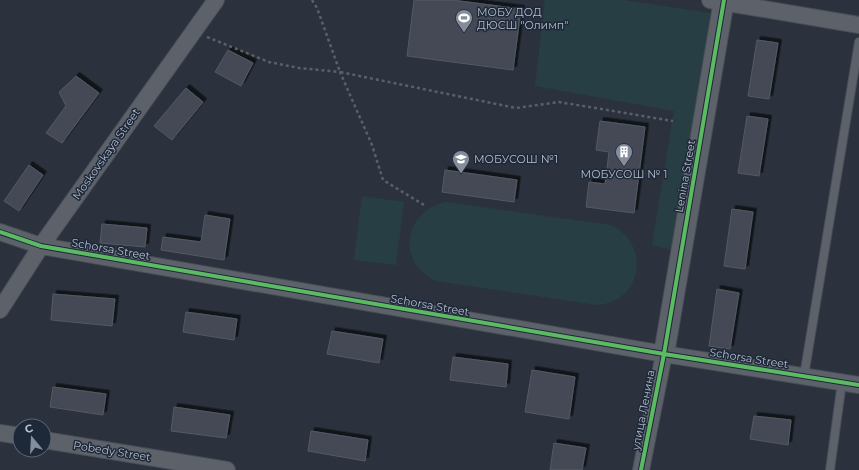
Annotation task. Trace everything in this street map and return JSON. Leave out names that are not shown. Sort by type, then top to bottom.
[{"type":"street","name":"Moskovskaya Street","points":[[0,310],[41,246],[216,0]]},
{"type":"street","points":[[719,1],[859,25]]},
{"type":"street","name":"Lenina Street","points":[[664,354],[719,1]]},
{"type":"street","name":"Schorsa Street","points":[[0,232],[41,246],[664,354],[859,385]]},
{"type":"street","name":"улица Ленина","points":[[641,470],[664,354]]},
{"type":"street","points":[[0,433],[12,435]]},
{"type":"street","name":"Pobedy Street","points":[[52,441],[227,470]]},
{"type":"lane","points":[[804,376],[859,42]]},
{"type":"lane","points":[[830,470],[842,382]]},
{"type":"path","points":[[312,0],[317,8],[340,72],[372,145],[383,180],[424,205]]},
{"type":"path","points":[[194,31],[269,62],[299,68],[340,72],[516,108],[559,102],[673,121]]},
{"type":"green space","points":[[545,0],[624,0],[710,13],[697,115],[673,250],[652,245],[674,111],[535,86]]},
{"type":"green space","points":[[362,196],[404,202],[396,265],[354,260]]},
{"type":"green space","points":[[446,202],[611,225],[624,234],[632,246],[636,258],[636,271],[632,284],[624,294],[612,302],[597,305],[436,281],[423,273],[415,262],[410,250],[410,238],[413,226],[421,216],[432,207]]},
{"type":"building","name":"МОБУ ДОД ДЮСШ \"Олимп\"","points":[[414,0],[452,0],[521,9],[513,70],[407,56]]},
{"type":"building","points":[[757,40],[778,43],[769,99],[748,96]]},
{"type":"building","points":[[228,50],[253,63],[241,86],[215,72]]},
{"type":"building","points":[[76,76],[99,93],[62,143],[46,133],[66,106],[59,92]]},
{"type":"building","points":[[186,88],[203,102],[172,140],[154,126]]},
{"type":"building","points":[[747,116],[768,119],[759,176],[738,173]]},
{"type":"building","name":"МОБУСОШ № 1","points":[[600,121],[645,127],[634,213],[586,207],[589,182],[605,184],[609,152],[596,150]]},
{"type":"building","points":[[29,165],[43,175],[19,211],[4,201]]},
{"type":"building","points":[[445,170],[517,180],[514,202],[442,192]]},
{"type":"building","points":[[732,209],[753,212],[745,269],[724,266]]},
{"type":"building","points":[[205,215],[230,219],[224,260],[161,250],[163,237],[201,242]]},
{"type":"building","points":[[102,224],[147,228],[145,247],[100,243]]},
{"type":"building","points":[[717,289],[739,293],[730,349],[709,346]]},
{"type":"building","points":[[53,294],[115,299],[112,326],[51,320]]},
{"type":"building","points":[[186,312],[237,319],[234,340],[183,332]]},
{"type":"building","points":[[332,331],[383,339],[379,363],[327,354]]},
{"type":"building","points":[[453,357],[508,364],[506,387],[450,380]]},
{"type":"building","points":[[532,370],[575,377],[569,419],[525,412]]},
{"type":"building","points":[[53,387],[106,394],[103,415],[50,407]]},
{"type":"building","points":[[174,407],[230,415],[226,438],[171,431]]},
{"type":"building","points":[[754,416],[791,420],[788,445],[750,439]]},
{"type":"building","points":[[311,431],[368,440],[365,461],[308,451]]},
{"type":"building","points":[[554,443],[586,448],[582,470],[550,470]]},
{"type":"cycle path","points":[[641,470],[664,354],[724,0]]},
{"type":"cycle path","points":[[0,232],[41,246],[664,354],[859,385]]},
{"type":"place","name":"МОБУ ДОД ДЮСШ \"Олимп\"","points":[[464,33]]},
{"type":"place","name":"МОБУСОШ № 1","points":[[624,167]]},
{"type":"place","name":"МОБУСОШ №1","points":[[461,174]]}]
